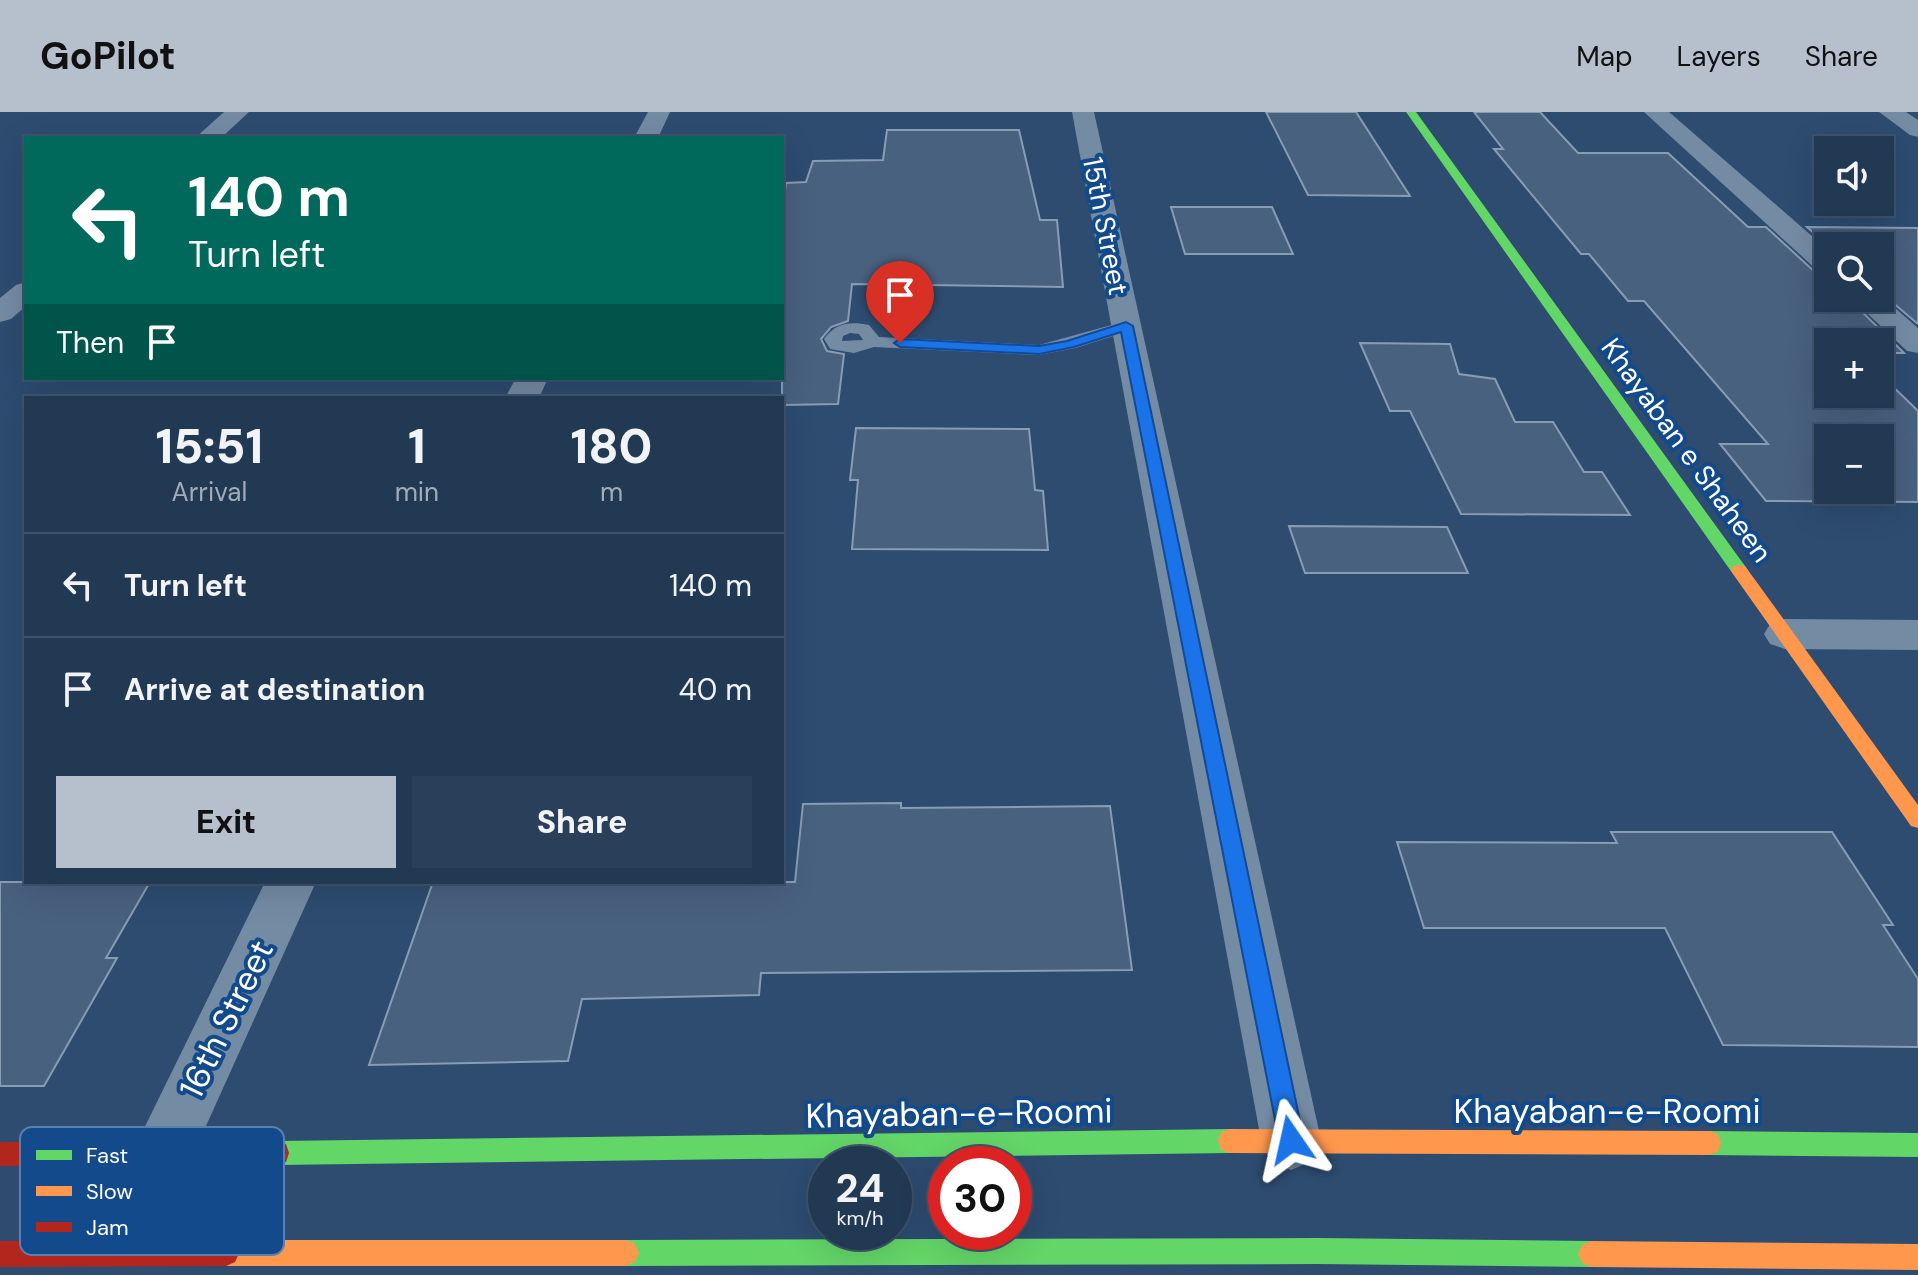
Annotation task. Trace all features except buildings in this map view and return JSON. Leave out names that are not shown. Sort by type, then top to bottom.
[{"type":"street","points":[[209,136],[238,112]]},
{"type":"street","points":[[647,136],[659,112]]},
{"type":"street","name":"15th Street","points":[[1083,112],[1291,1140]]},
{"type":"street","name":"Khayaban e Shaheen","points":[[1411,112],[1918,820]]},
{"type":"street","points":[[1655,112],[1814,253]]},
{"type":"street","points":[[1890,112],[1918,130]]},
{"type":"street","points":[[0,313],[24,293]]},
{"type":"street","points":[[1882,312],[1918,344]]},
{"type":"street","points":[[1785,634],[1918,635]]},
{"type":"street","name":"16th Street","points":[[174,1127],[290,884]]},
{"type":"street","name":"Khayaban-e-Roomi","points":[[284,1153],[1291,1140],[1918,1145]]},
{"type":"street","name":"Khayaban-e-Roomi","points":[[0,1154],[20,1154]]},
{"type":"street","points":[[284,1253],[1317,1251],[1918,1257]]},
{"type":"street","points":[[0,1254],[20,1254]]},
{"type":"lane","points":[[871,342],[1039,350],[1070,344],[1126,326]]},
{"type":"traffic: fast","points":[[1411,112],[1739,570]]},
{"type":"traffic: fast","points":[[284,1153],[1230,1141]]},
{"type":"traffic: fast","points":[[1709,1143],[1918,1145]]},
{"type":"traffic: fast","points":[[626,1253],[1317,1251],[1591,1254]]},
{"type":"traffic: slow","points":[[1739,570],[1918,820]]},
{"type":"traffic: slow","points":[[1230,1141],[1709,1143]]},
{"type":"traffic: slow","points":[[284,1253],[626,1253]]},
{"type":"traffic: slow","points":[[1591,1254],[1918,1257]]},
{"type":"traffic: jam","points":[[0,1154],[20,1154]]},
{"type":"traffic: jam","points":[[0,1254],[20,1254]]},
{"type":"route","points":[[900,343],[1039,350],[1070,344],[1126,326],[1291,1140]]}]
